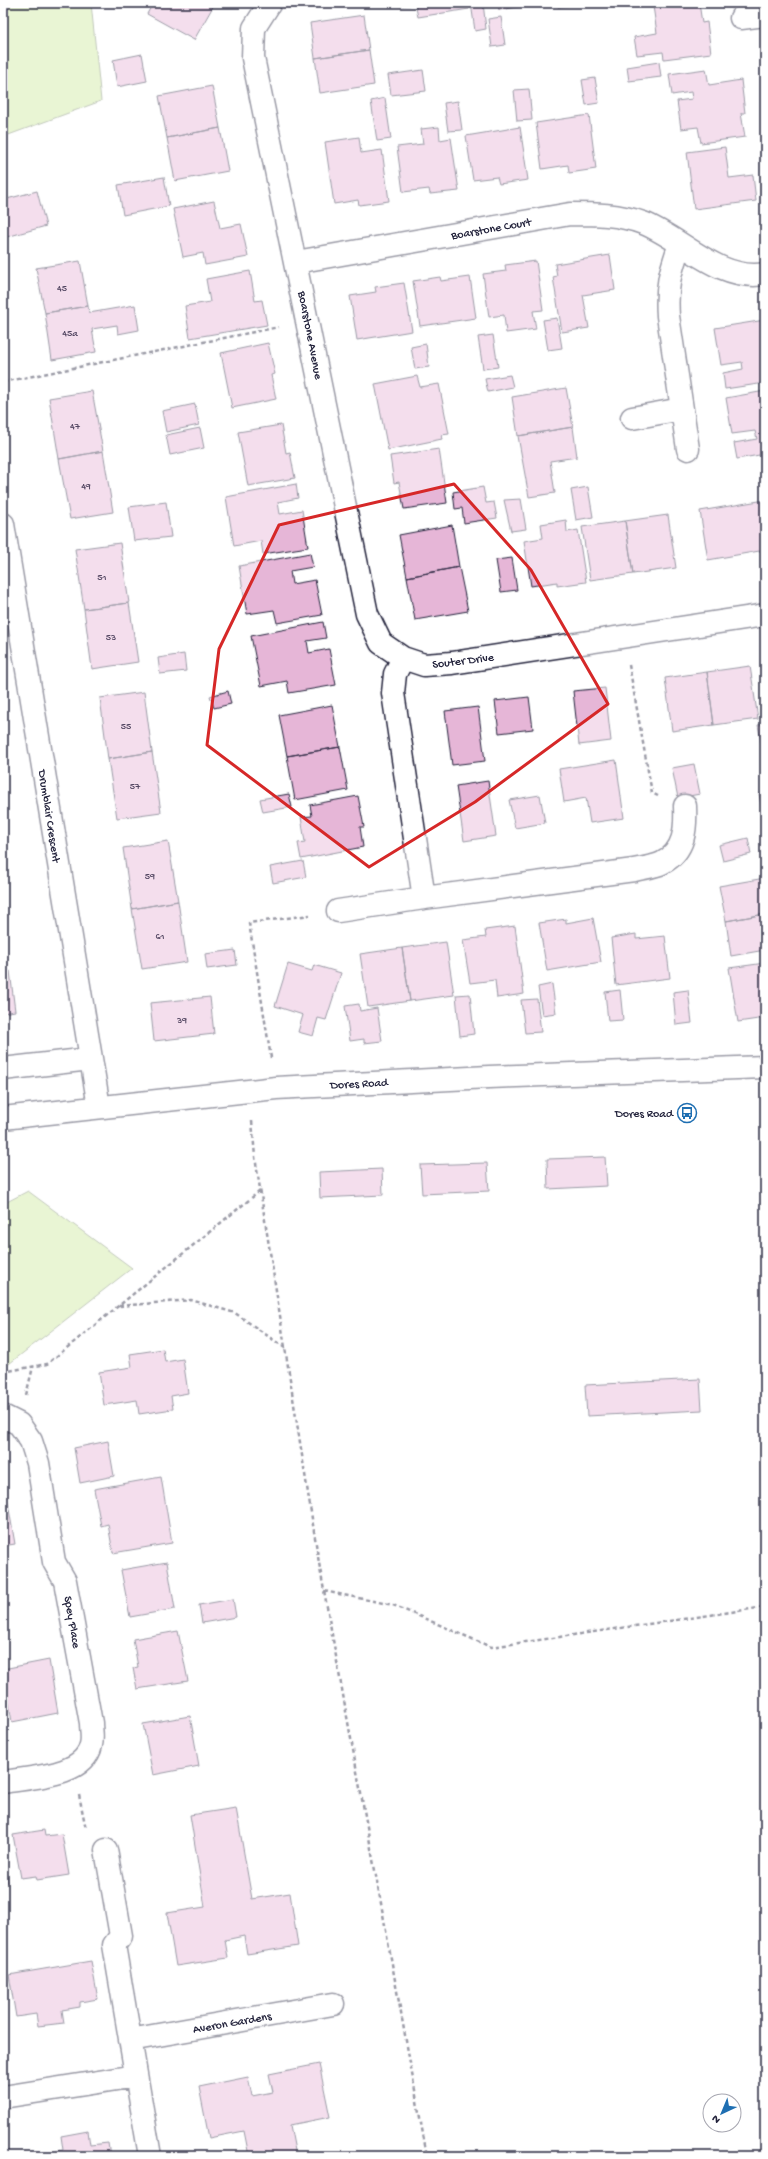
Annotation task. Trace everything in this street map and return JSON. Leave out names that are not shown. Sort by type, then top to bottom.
[{"type":"street","name":"Boarstone Avenue","points":[[270,3],[254,28],[253,58],[367,614],[382,643],[403,658]]},
{"type":"street","points":[[741,18],[765,15]]},
{"type":"street","name":"Boarstone Court","points":[[296,262],[570,214],[618,216],[644,223],[713,263],[738,273],[765,274]]},
{"type":"street","points":[[680,244],[669,276],[667,296],[688,449]]},
{"type":"street","points":[[632,418],[682,409]]},
{"type":"street","name":"Drumblair Crescent","points":[[3,524],[99,1107]]},
{"type":"street","name":"Souter Drive","points":[[403,658],[424,664],[452,663],[765,615]]},
{"type":"street","points":[[403,658],[395,674],[393,693],[424,898]]},
{"type":"street","points":[[338,911],[634,870],[661,864],[679,849],[686,828],[685,806]]},
{"type":"street","points":[[3,1069],[90,1059]]},
{"type":"street","name":"Dores Road","points":[[3,1118],[276,1088],[489,1076],[765,1067]]},
{"type":"street","name":"Spey Place","points":[[3,1416],[19,1424],[31,1441],[38,1463],[54,1562],[65,1581],[91,1723],[91,1744],[85,1759],[74,1767],[56,1773],[3,1782]]},
{"type":"street","points":[[106,1850],[121,1936],[114,1945],[150,2156]]},
{"type":"street","name":"Averon Gardens","points":[[130,2040],[334,2004]]},
{"type":"street","points":[[3,2098],[136,2076]]},
{"type":"path","points":[[3,382],[308,322]]},
{"type":"path","points":[[624,636],[652,793],[685,806]]},
{"type":"path","points":[[276,1088],[249,923],[338,911]]},
{"type":"path","points":[[250,1090],[255,1157],[324,1591],[427,2156]]},
{"type":"path","points":[[3,1372],[47,1364],[261,1190]]},
{"type":"path","points":[[118,1307],[191,1300],[235,1313],[285,1348]]},
{"type":"path","points":[[324,1591],[393,1605],[491,1647],[765,1607]]},
{"type":"path","points":[[74,1767],[89,1849],[106,1850]]},
{"type":"highlighted area","points":[[454,484],[531,570],[608,704],[475,802],[369,867],[207,745],[219,649],[279,525]]},
{"type":"green space","points":[[3,3],[91,3],[101,101],[3,137]]},
{"type":"green space","points":[[28,1191],[132,1268],[5,1367],[3,1366],[3,1204]]},
{"type":"building","points":[[153,3],[215,3],[194,40],[147,14]]},
{"type":"building","points":[[398,3],[410,3],[410,5],[399,6]]},
{"type":"building","points":[[415,3],[468,3],[469,9],[418,17]]},
{"type":"building","points":[[471,3],[483,3],[486,29],[475,31]]},
{"type":"building","points":[[498,3],[537,3],[537,4],[499,10]]},
{"type":"building","points":[[557,3],[571,3],[572,5],[558,7]]},
{"type":"building","points":[[677,3],[699,3],[702,23],[707,22],[711,53],[664,59],[663,52],[637,55],[634,37],[657,33],[653,6]]},
{"type":"building","points":[[364,15],[369,50],[315,58],[310,23]]},
{"type":"building","points":[[501,17],[505,45],[492,47],[488,19]]},
{"type":"building","points":[[369,50],[374,85],[320,93],[315,58]]},
{"type":"building","points":[[142,54],[147,81],[117,87],[113,60]]},
{"type":"building","points":[[659,62],[661,77],[629,81],[627,67]]},
{"type":"building","points":[[706,69],[709,85],[741,80],[745,113],[741,113],[745,137],[701,143],[698,127],[681,129],[677,101],[692,99],[691,92],[672,95],[669,74]]},
{"type":"building","points":[[423,70],[426,91],[391,95],[388,75]]},
{"type":"building","points":[[595,78],[599,103],[586,105],[582,80]]},
{"type":"building","points":[[212,86],[220,128],[167,138],[159,96]]},
{"type":"building","points":[[529,89],[532,120],[517,121],[514,90]]},
{"type":"building","points":[[385,98],[391,139],[377,141],[371,101]]},
{"type":"building","points":[[458,101],[462,130],[448,131],[444,103]]},
{"type":"building","points":[[589,115],[596,169],[569,173],[568,165],[542,169],[536,123]]},
{"type":"building","points":[[439,127],[440,140],[451,138],[459,191],[430,194],[429,189],[403,192],[397,147],[423,144],[421,129]]},
{"type":"building","points":[[520,127],[528,180],[499,184],[497,177],[473,180],[466,136]]},
{"type":"building","points":[[220,128],[228,171],[175,181],[167,138]]},
{"type":"building","points":[[359,137],[361,153],[382,150],[389,201],[359,205],[358,200],[334,204],[325,142]]},
{"type":"building","points":[[725,147],[729,178],[753,175],[756,201],[694,209],[687,152]]},
{"type":"building","points":[[164,177],[169,206],[123,215],[118,185]]},
{"type":"building","points":[[37,191],[46,226],[3,238],[3,200]]},
{"type":"building","points":[[214,201],[220,228],[241,224],[248,257],[205,265],[203,253],[183,257],[173,209]]},
{"type":"building","points":[[610,255],[615,290],[583,295],[589,328],[562,332],[553,277],[557,276],[555,264]]},
{"type":"building","points":[[80,261],[88,306],[45,313],[36,268]]},
{"type":"building","points":[[536,261],[543,310],[533,311],[536,329],[506,333],[504,315],[489,317],[483,274],[506,271],[505,265]]},
{"type":"building","points":[[250,271],[255,301],[262,300],[267,325],[190,338],[185,306],[210,302],[206,279]]},
{"type":"building","points":[[440,277],[441,281],[470,277],[476,318],[420,326],[413,281]]},
{"type":"building","points":[[404,283],[412,331],[357,340],[350,296],[376,292],[375,287]]},
{"type":"building","points":[[135,305],[139,330],[118,334],[117,325],[92,329],[96,352],[52,360],[45,313],[88,306],[89,313]]},
{"type":"building","points":[[557,318],[562,348],[548,350],[543,320]]},
{"type":"building","points":[[765,320],[765,383],[725,389],[723,373],[743,369],[742,362],[721,365],[715,328]]},
{"type":"building","points":[[493,335],[498,367],[483,369],[478,337]]},
{"type":"building","points":[[268,343],[275,374],[271,375],[276,399],[232,408],[221,353]]},
{"type":"building","points":[[426,344],[429,367],[415,369],[411,347]]},
{"type":"building","points":[[510,375],[513,387],[488,392],[485,379]]},
{"type":"building","points":[[417,376],[420,387],[439,384],[449,434],[441,435],[442,439],[388,450],[375,384]]},
{"type":"building","points":[[566,388],[573,427],[518,436],[512,397]]},
{"type":"building","points":[[92,391],[103,451],[59,459],[49,398]]},
{"type":"building","points":[[765,391],[765,454],[737,459],[734,443],[757,439],[755,431],[732,434],[726,398]]},
{"type":"building","points":[[195,404],[199,425],[166,432],[162,411]]},
{"type":"building","points":[[281,425],[286,453],[290,452],[295,478],[248,486],[238,432]]},
{"type":"building","points":[[573,427],[577,457],[550,461],[555,493],[529,497],[518,436]]},
{"type":"building","points":[[200,428],[204,448],[170,455],[166,435]]},
{"type":"building","points":[[439,449],[447,503],[404,509],[399,482],[394,483],[390,456]]},
{"type":"building","points":[[103,451],[113,512],[70,519],[59,459]]},
{"type":"building","points":[[296,484],[298,498],[278,502],[280,514],[302,510],[308,547],[263,554],[261,541],[234,546],[226,497]]},
{"type":"building","points":[[483,487],[486,503],[494,502],[497,518],[464,523],[462,508],[455,509],[453,492]]},
{"type":"building","points":[[588,487],[593,517],[576,520],[571,490]]},
{"type":"building","points":[[521,499],[526,529],[511,531],[504,500]]},
{"type":"building","points":[[765,500],[765,550],[708,560],[700,511]]},
{"type":"building","points":[[166,502],[171,537],[134,541],[129,507]]},
{"type":"building","points":[[668,515],[676,568],[633,574],[625,521]]},
{"type":"building","points":[[566,520],[567,532],[578,530],[586,582],[557,586],[557,582],[531,586],[524,541],[543,538],[541,524]]},
{"type":"building","points":[[625,521],[633,574],[590,580],[582,527]]},
{"type":"building","points":[[452,525],[459,567],[407,577],[399,535]]},
{"type":"building","points":[[120,543],[129,603],[84,609],[75,549]]},
{"type":"building","points":[[310,553],[313,567],[290,571],[292,584],[315,580],[322,615],[277,623],[274,610],[247,614],[239,566]]},
{"type":"building","points":[[512,558],[517,590],[501,592],[496,560]]},
{"type":"building","points":[[459,567],[468,611],[415,620],[407,577]]},
{"type":"building","points":[[129,603],[138,662],[92,669],[84,609]]},
{"type":"building","points":[[323,622],[326,638],[307,641],[309,653],[329,649],[336,685],[289,693],[287,681],[261,686],[251,636]]},
{"type":"building","points":[[184,654],[186,671],[160,674],[158,658]]},
{"type":"building","points":[[750,666],[758,719],[714,725],[707,672]]},
{"type":"building","points":[[707,672],[714,725],[672,731],[665,678]]},
{"type":"building","points":[[605,688],[611,741],[579,745],[573,691]]},
{"type":"building","points":[[228,691],[231,704],[214,708],[210,696]]},
{"type":"building","points":[[144,692],[152,752],[108,759],[100,698]]},
{"type":"building","points":[[529,697],[533,729],[499,733],[495,701]]},
{"type":"building","points":[[332,705],[340,747],[287,756],[279,715]]},
{"type":"building","points":[[478,707],[485,761],[452,765],[445,711]]},
{"type":"building","points":[[765,724],[765,758],[764,758],[758,725]]},
{"type":"building","points":[[340,747],[348,790],[295,800],[287,756]]},
{"type":"building","points":[[152,752],[161,812],[117,818],[108,759]]},
{"type":"building","points":[[616,760],[624,818],[590,823],[586,798],[564,802],[559,769]]},
{"type":"building","points":[[694,764],[700,794],[678,798],[672,768]]},
{"type":"building","points":[[488,781],[496,836],[464,841],[456,786]]},
{"type":"building","points":[[765,793],[765,826],[759,794]]},
{"type":"building","points":[[289,794],[292,807],[263,812],[260,799]]},
{"type":"building","points":[[540,795],[545,823],[515,828],[509,800]]},
{"type":"building","points":[[358,796],[364,827],[360,827],[363,847],[301,859],[298,843],[305,842],[301,817],[312,816],[310,805]]},
{"type":"building","points":[[748,838],[751,854],[723,861],[719,845]]},
{"type":"building","points":[[168,841],[178,901],[132,909],[123,848]]},
{"type":"building","points":[[303,861],[306,877],[273,883],[270,867]]},
{"type":"building","points":[[765,878],[765,914],[726,921],[719,886]]},
{"type":"building","points":[[178,901],[187,962],[142,969],[132,909]]},
{"type":"building","points":[[765,914],[765,950],[731,956],[726,921]]},
{"type":"building","points":[[593,918],[601,962],[547,971],[539,923],[566,919],[566,923]]},
{"type":"building","points":[[515,926],[524,994],[497,998],[495,980],[470,983],[463,940],[486,937],[485,930]]},
{"type":"building","points":[[636,934],[636,939],[665,936],[670,978],[616,985],[611,938]]},
{"type":"building","points":[[446,942],[454,995],[410,1001],[402,948]]},
{"type":"building","points":[[402,948],[410,1001],[368,1007],[360,954]]},
{"type":"building","points":[[235,950],[237,965],[207,969],[205,954]]},
{"type":"building","points":[[765,963],[765,1018],[738,1022],[729,968]]},
{"type":"building","points":[[288,964],[312,971],[314,965],[341,973],[326,1020],[318,1018],[313,1036],[298,1032],[303,1015],[275,1006]]},
{"type":"building","points":[[10,971],[15,1011],[3,1013],[3,972]]},
{"type":"building","points":[[552,984],[556,1013],[542,1015],[538,987]]},
{"type":"building","points":[[620,990],[623,1020],[608,1021],[605,992]]},
{"type":"building","points":[[688,990],[692,1023],[676,1025],[673,992]]},
{"type":"building","points":[[470,994],[474,1034],[460,1036],[456,995]]},
{"type":"building","points":[[210,997],[214,1034],[154,1041],[150,1003]]},
{"type":"building","points":[[537,999],[541,1032],[525,1033],[521,1000]]},
{"type":"building","points":[[359,1004],[360,1011],[377,1008],[382,1041],[364,1043],[364,1039],[350,1041],[345,1006]]},
{"type":"building","points":[[605,1157],[607,1186],[548,1189],[547,1159]]},
{"type":"building","points":[[487,1163],[489,1191],[422,1194],[420,1165]]},
{"type":"building","points":[[382,1169],[383,1195],[320,1198],[319,1172]]},
{"type":"building","points":[[163,1349],[165,1362],[183,1359],[188,1393],[171,1396],[173,1409],[139,1414],[137,1400],[104,1405],[99,1372],[132,1367],[130,1354]]},
{"type":"building","points":[[700,1379],[702,1410],[587,1416],[585,1385]]},
{"type":"building","points":[[108,1441],[114,1476],[80,1483],[74,1448]]},
{"type":"building","points":[[161,1477],[172,1543],[113,1553],[108,1524],[101,1526],[94,1489]]},
{"type":"building","points":[[3,1486],[5,1486],[15,1544],[3,1546]]},
{"type":"building","points":[[167,1562],[175,1609],[130,1617],[121,1570]]},
{"type":"building","points":[[233,1599],[236,1617],[202,1623],[199,1605]]},
{"type":"building","points":[[178,1631],[188,1681],[137,1689],[133,1668],[138,1667],[133,1639]]},
{"type":"building","points":[[49,1660],[58,1713],[12,1722],[3,1669]]},
{"type":"building","points":[[190,1716],[199,1766],[153,1775],[143,1724]]},
{"type":"building","points":[[236,1808],[252,1899],[290,1893],[298,1946],[247,1954],[244,1936],[225,1940],[228,1958],[176,1966],[167,1913],[205,1907],[190,1815]]},
{"type":"building","points":[[44,1830],[45,1836],[62,1834],[69,1875],[37,1880],[36,1876],[21,1878],[13,1835]]},
{"type":"building","points":[[3,1856],[8,1882],[3,1883]]},
{"type":"building","points":[[91,1961],[98,1999],[80,2002],[80,2007],[62,2010],[64,2023],[38,2026],[36,2014],[16,2017],[9,1975]]},
{"type":"building","points":[[319,2064],[330,2117],[290,2125],[296,2156],[249,2156],[244,2131],[209,2138],[199,2087],[248,2077],[252,2096],[273,2092],[269,2074]]},
{"type":"building","points":[[88,2131],[90,2145],[108,2143],[110,2156],[57,2156],[56,2151],[63,2150],[61,2136]]},
{"type":"place","name":"Dores Road","points":[[687,1113]]}]
